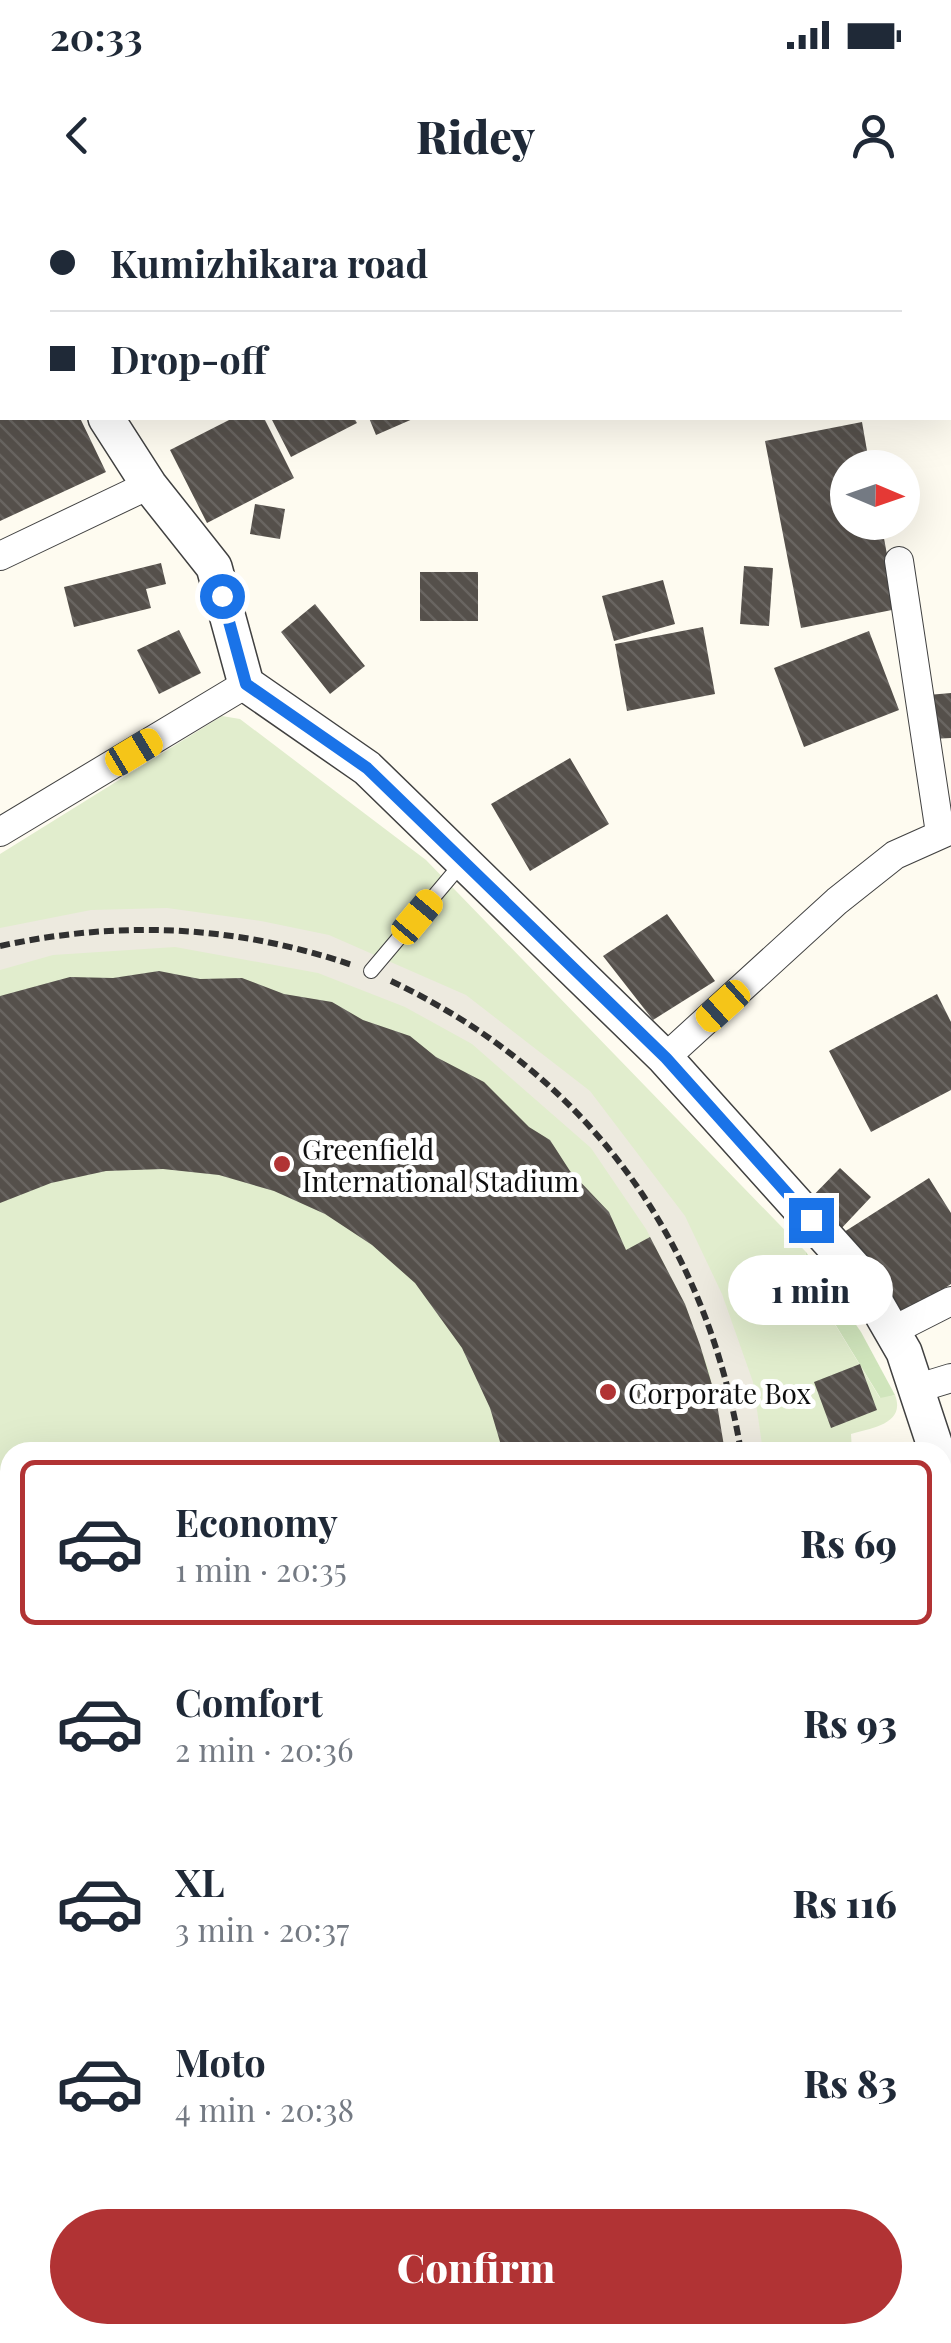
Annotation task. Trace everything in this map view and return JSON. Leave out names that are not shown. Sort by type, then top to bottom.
[{"type":"street","points":[[107,420],[149,485],[214,567],[246,684],[367,768],[666,1058],[859,1274],[904,1352],[934,1442]]},
{"type":"street","points":[[0,556],[149,485]]},
{"type":"street","points":[[666,1058],[837,901],[895,856],[946,832],[899,562]]},
{"type":"street","points":[[0,832],[246,684]]},
{"type":"street","points":[[892,1331],[951,1300]]},
{"type":"street","points":[[916,1389],[951,1378]]},
{"type":"lane","points":[[372,972],[463,862]]},
{"type":"path","points":[[0,946],[114,928],[180,928],[245,936],[310,950],[372,972],[485,1033],[584,1118],[625,1167],[661,1221],[692,1279],[716,1339],[739,1442]]},
{"type":"green space","points":[[222,716],[240,719],[426,860],[806,1252],[805,1275],[880,1398],[895,1395],[896,1412],[877,1427],[851,1434],[851,1442],[0,1442],[0,854]]},
{"type":"green space","points":[[806,1252],[861,1332],[895,1395],[881,1399],[805,1275]]},
{"type":"shaded area","points":[[167,908],[329,935],[466,995],[590,1091],[685,1216],[722,1294],[753,1382],[762,1442],[723,1442],[709,1371],[685,1304],[646,1229],[591,1148],[472,1044],[405,1007],[318,973],[175,947],[53,955],[0,970],[0,928],[91,910]]},
{"type":"building","points":[[0,420],[81,420],[106,472],[0,521]]},
{"type":"building","points":[[229,420],[265,420],[294,478],[207,523],[170,450]]},
{"type":"building","points":[[272,420],[357,423],[291,457]]},
{"type":"building","points":[[370,420],[410,420],[376,435]]},
{"type":"building","points":[[862,422],[867,450],[830,450],[830,540],[884,540],[897,609],[801,628],[765,441]]},
{"type":"building","points":[[255,504],[285,509],[280,539],[250,534]]},
{"type":"building","points":[[161,563],[166,584],[146,589],[151,608],[74,627],[64,587]]},
{"type":"building","points":[[744,566],[773,568],[769,626],[740,624]]},
{"type":"building","points":[[420,572],[478,572],[478,621],[420,621]]},
{"type":"building","points":[[663,580],[675,624],[614,641],[602,596]]},
{"type":"building","points":[[315,604],[365,666],[330,694],[281,632]]},
{"type":"building","points":[[703,627],[715,694],[627,711],[615,644]]},
{"type":"building","points":[[179,630],[201,673],[159,694],[137,650]]},
{"type":"building","points":[[869,631],[899,710],[804,747],[774,668]]},
{"type":"building","points":[[951,693],[951,738],[931,739],[928,695]]},
{"type":"building","points":[[570,758],[609,824],[530,871],[491,804]]},
{"type":"building","points":[[667,914],[715,981],[653,1020],[603,956]]},
{"type":"building","name":"Greenfield International Stadium","points":[[159,971],[200,979],[242,978],[284,994],[332,1002],[363,1020],[410,1036],[436,1057],[484,1082],[529,1127],[550,1140],[570,1171],[609,1212],[626,1250],[650,1237],[685,1304],[700,1345],[716,1398],[723,1442],[500,1442],[490,1408],[462,1348],[415,1283],[372,1245],[325,1214],[274,1191],[219,1175],[163,1169],[106,1171],[51,1183],[0,1203],[0,996],[70,977],[113,978]]},
{"type":"building","points":[[937,994],[951,1022],[951,1090],[871,1132],[829,1051]]},
{"type":"building","points":[[840,1168],[871,1197],[838,1232],[807,1202]]},
{"type":"building","points":[[929,1178],[951,1213],[951,1284],[898,1318],[844,1232]]},
{"type":"building","points":[[860,1364],[877,1410],[831,1428],[814,1382]]},
{"type":"place","name":"Greenfield International Stadium","points":[[282,1164]]},
{"type":"place","name":"Corporate Box","points":[[608,1392]]},
{"type":"route","points":[[222,596],[246,684],[367,768],[666,1058],[811,1220]]}]
